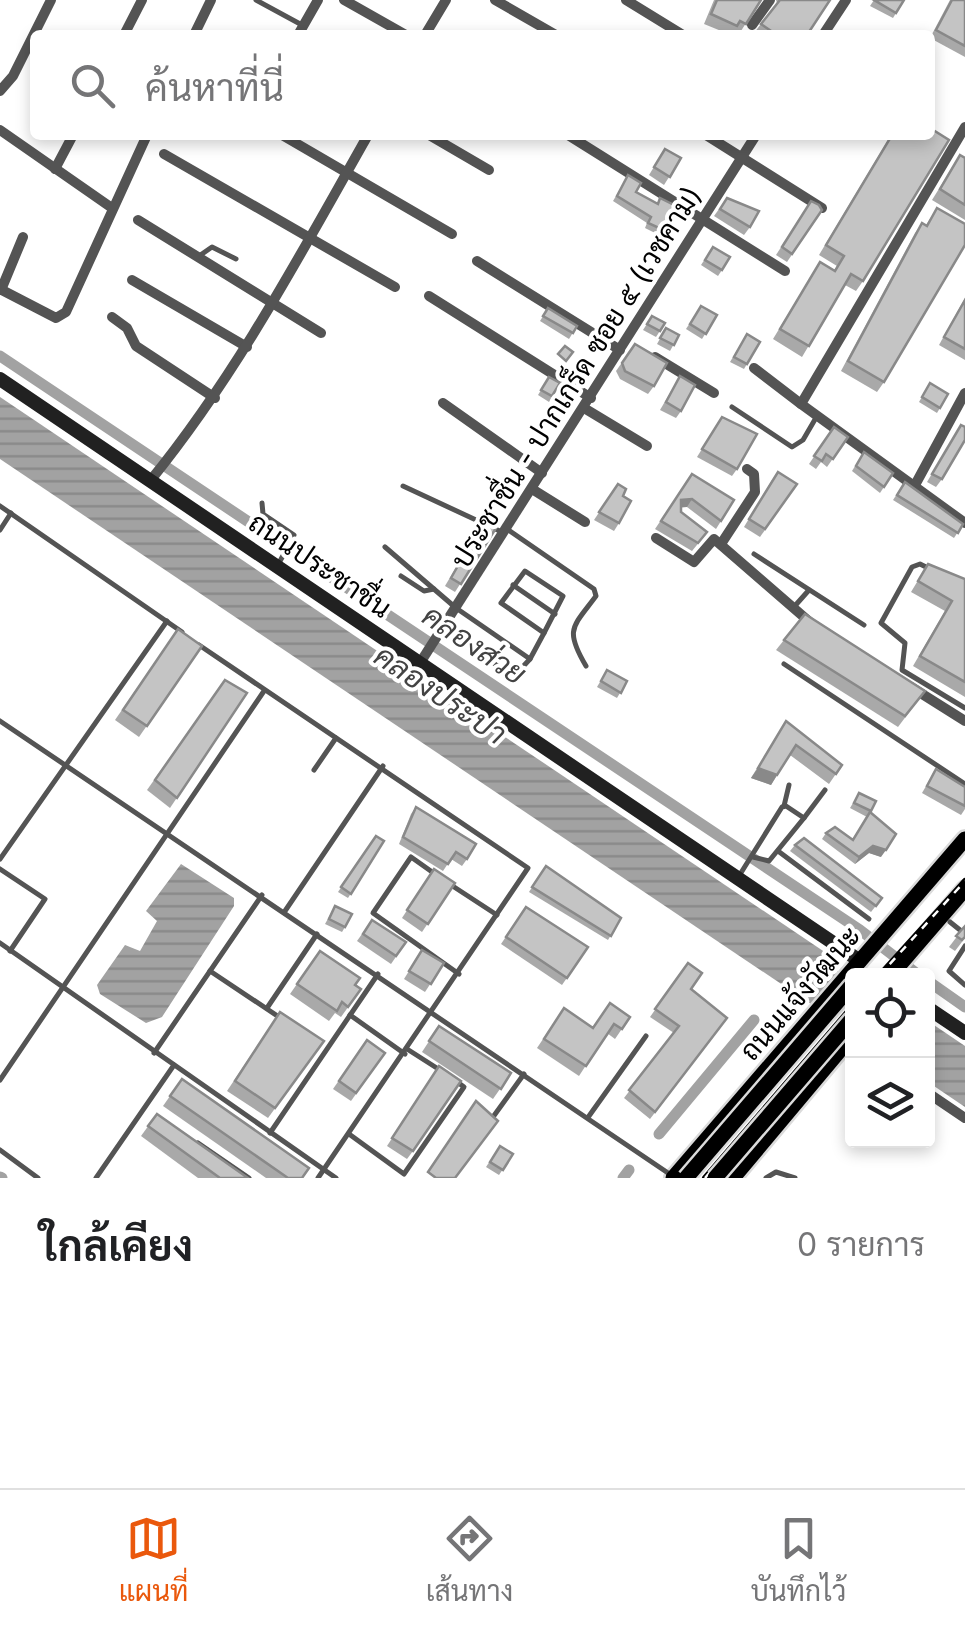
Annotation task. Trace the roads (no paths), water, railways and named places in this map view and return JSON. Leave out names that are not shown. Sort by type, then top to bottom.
[{"type":"main road","name":"ถนนประชาชื่น","points":[[0,379],[868,956]]},
{"type":"main road","name":"ถนนแจ้งวัฒนะ","points":[[868,956],[963,849]]},
{"type":"main road","name":"ถนนแจ้งวัฒนะ","points":[[673,1178],[963,849]]},
{"type":"main road","name":"ถนนแจ้งวัฒนะ","points":[[906,968],[965,889]]},
{"type":"main road","name":"ถนนแจ้งวัฒนะ","points":[[907,968],[965,904]]},
{"type":"main road","name":"ถนนแจ้งวัฒนะ","points":[[686,1178],[845,993]]},
{"type":"main road","points":[[935,1013],[965,1033]]},
{"type":"main road","name":"ถนนแจ้งวัฒนะ","points":[[715,1178],[845,1027]]},
{"type":"main road","points":[[733,1178],[845,1047]]},
{"type":"main road","points":[[734,1108],[728,1126],[732,1136],[752,1148],[766,1140]]},
{"type":"street","points":[[36,30],[51,0]]},
{"type":"street","points":[[127,30],[142,0]]},
{"type":"street","points":[[196,30],[211,0]]},
{"type":"street","points":[[344,0],[397,30]]},
{"type":"street","points":[[428,30],[446,0]]},
{"type":"street","points":[[495,0],[547,30]]},
{"type":"street","points":[[626,0],[674,30]]},
{"type":"street","points":[[752,26],[770,0]]},
{"type":"street","points":[[826,30],[846,0]]},
{"type":"street","points":[[301,30],[316,3]]},
{"type":"street","points":[[0,92],[30,42]]},
{"type":"street","points":[[800,404],[965,127]]},
{"type":"street","points":[[0,130],[112,208]]},
{"type":"street","points":[[56,168],[70,140]]},
{"type":"street","points":[[22,237],[1,289],[62,317],[145,140]]},
{"type":"street","points":[[290,140],[452,234]]},
{"type":"street","points":[[152,478],[215,398],[365,140]]},
{"type":"street","points":[[438,140],[489,170]]},
{"type":"street","points":[[576,140],[786,270]]},
{"type":"street","points":[[715,140],[822,208]]},
{"type":"street","name":"ประชาชื่น - ปากเกร็ด ซอย ๕ (เวชคาม)","points":[[422,660],[753,140]]},
{"type":"street","points":[[164,154],[395,288]]},
{"type":"street","points":[[138,220],[321,333]]},
{"type":"street","points":[[477,261],[714,394]]},
{"type":"street","points":[[132,280],[247,347]]},
{"type":"street","points":[[429,296],[647,446]]},
{"type":"street","points":[[112,317],[127,328],[136,346],[215,398]]},
{"type":"street","points":[[754,368],[965,523]]},
{"type":"street","points":[[915,485],[965,393]]},
{"type":"street","points":[[443,403],[542,473]]},
{"type":"street","points":[[656,538],[694,562],[755,492],[757,482],[747,470]]},
{"type":"street","points":[[532,489],[585,522]]},
{"type":"street","points":[[714,538],[790,610],[818,628]]},
{"type":"street","points":[[881,669],[965,721]]},
{"type":"street","points":[[935,1098],[965,1118]]},
{"type":"lane","points":[[256,0],[301,30]]},
{"type":"lane","points":[[303,0],[316,3]]},
{"type":"lane","points":[[197,258],[212,247],[236,260]]},
{"type":"lane","points":[[732,407],[792,447],[803,440],[817,416]]},
{"type":"lane","points":[[953,413],[965,419]]},
{"type":"lane","points":[[403,486],[505,531],[594,589],[596,596],[574,624],[572,634],[586,666]]},
{"type":"lane","points":[[262,504],[263,514],[293,532],[293,542],[280,562]]},
{"type":"lane","points":[[0,506],[264,691],[383,766],[528,868],[318,1178]]},
{"type":"lane","points":[[0,530],[11,514]]},
{"type":"lane","points":[[385,547],[456,608],[530,659]]},
{"type":"lane","points":[[754,554],[864,626]]},
{"type":"lane","points":[[937,573],[923,565],[912,567],[881,623],[905,642],[902,670],[965,708]]},
{"type":"lane","points":[[440,629],[508,672],[518,672],[530,659],[564,600],[525,571],[512,584],[502,608],[544,633]]},
{"type":"lane","points":[[401,576],[424,591],[435,589]]},
{"type":"lane","points":[[512,584],[556,614]]},
{"type":"lane","points":[[790,610],[810,590]]},
{"type":"lane","points":[[0,858],[166,621]]},
{"type":"lane","points":[[784,664],[965,784]]},
{"type":"lane","points":[[0,1080],[264,691]]},
{"type":"lane","points":[[0,721],[589,1116],[673,1178]]},
{"type":"lane","points":[[314,770],[336,738]]},
{"type":"lane","points":[[285,910],[383,766]]},
{"type":"lane","points":[[741,873],[753,857],[754,847],[784,806],[789,785]]},
{"type":"lane","points":[[753,857],[767,863],[826,790]]},
{"type":"lane","points":[[784,806],[804,818]]},
{"type":"lane","points":[[778,851],[868,919]]},
{"type":"lane","points":[[459,974],[373,913],[411,857],[498,916]]},
{"type":"lane","points":[[0,869],[45,899],[10,951]]},
{"type":"lane","points":[[154,1052],[262,895]]},
{"type":"lane","points":[[950,922],[965,934]]},
{"type":"lane","points":[[267,1008],[318,934]]},
{"type":"lane","points":[[0,944],[336,1178]]},
{"type":"lane","points":[[965,946],[949,970],[965,985]]},
{"type":"lane","points":[[210,971],[297,1028]]},
{"type":"lane","points":[[270,1133],[378,974]]},
{"type":"lane","points":[[348,1134],[404,1174],[464,1087],[350,1015]]},
{"type":"lane","points":[[589,1116],[646,1036]]},
{"type":"lane","points":[[312,1038],[327,1048]]},
{"type":"lane","points":[[96,1178],[174,1066]]},
{"type":"lane","points":[[493,1117],[524,1074]]},
{"type":"lane","points":[[145,1107],[160,1117]]},
{"type":"lane","points":[[190,1137],[249,1178]]},
{"type":"lane","points":[[0,1150],[38,1178]]},
{"type":"lane","points":[[766,1178],[776,1172],[794,1178]]},
{"type":"water","name":"คลองประปา","points":[[0,397],[838,961],[838,972],[811,1004],[0,459]]},
{"type":"water","points":[[181,864],[234,898],[234,906],[162,1017],[146,1023],[100,994],[97,985],[125,945],[140,951],[157,921],[146,911]]},
{"type":"water","points":[[935,1026],[965,1046],[965,1107],[935,1087]]},
{"type":"waterway","name":"คลองส่วย","points":[[0,356],[860,930],[910,968]]},
{"type":"waterway","name":"คลองส่วย","points":[[935,986],[965,1007]]},
{"type":"waterway","points":[[659,1134],[754,1020]]},
{"type":"waterway","points":[[623,1178],[629,1170]]},
{"type":"railway","points":[[886,968],[965,881]]},
{"type":"railway","points":[[705,1178],[845,1015]]}]
